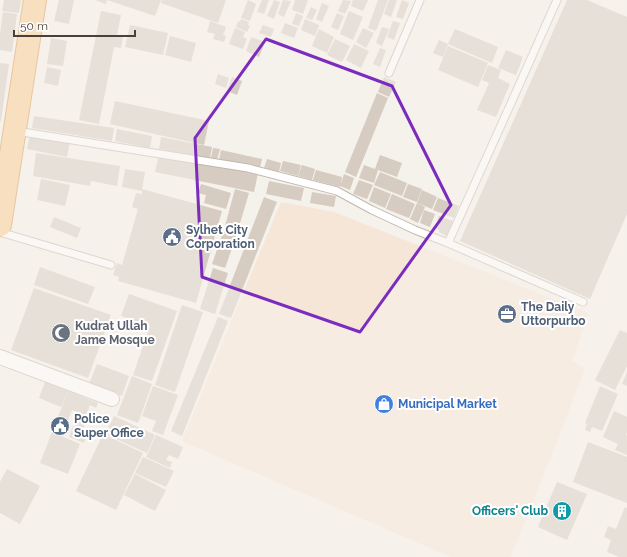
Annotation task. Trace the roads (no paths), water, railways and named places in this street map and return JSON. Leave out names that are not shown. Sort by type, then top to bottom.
[{"type":"highway","points":[[0,225],[35,0]]},
{"type":"street","points":[[0,357],[112,399]]},
{"type":"lane","points":[[389,73],[420,0]]},
{"type":"lane","points":[[448,243],[557,0]]},
{"type":"lane","points":[[14,130],[248,168],[337,191],[372,210],[415,230],[583,302]]},
{"type":"lane","points":[[0,232],[111,265]]},
{"type":"place","name":"Sylhet City Corporation","points":[[172,237]]},
{"type":"place","name":"The Daily Uttorpurbo","points":[[507,314]]},
{"type":"place","name":"Kudrat Ullah Jame Mosque","points":[[61,333]]},
{"type":"place","name":"Municipal Market","points":[[384,404]]},
{"type":"place","name":"Police Super Office","points":[[60,426]]},
{"type":"place","name":"Officers' Club","points":[[562,511]]}]
